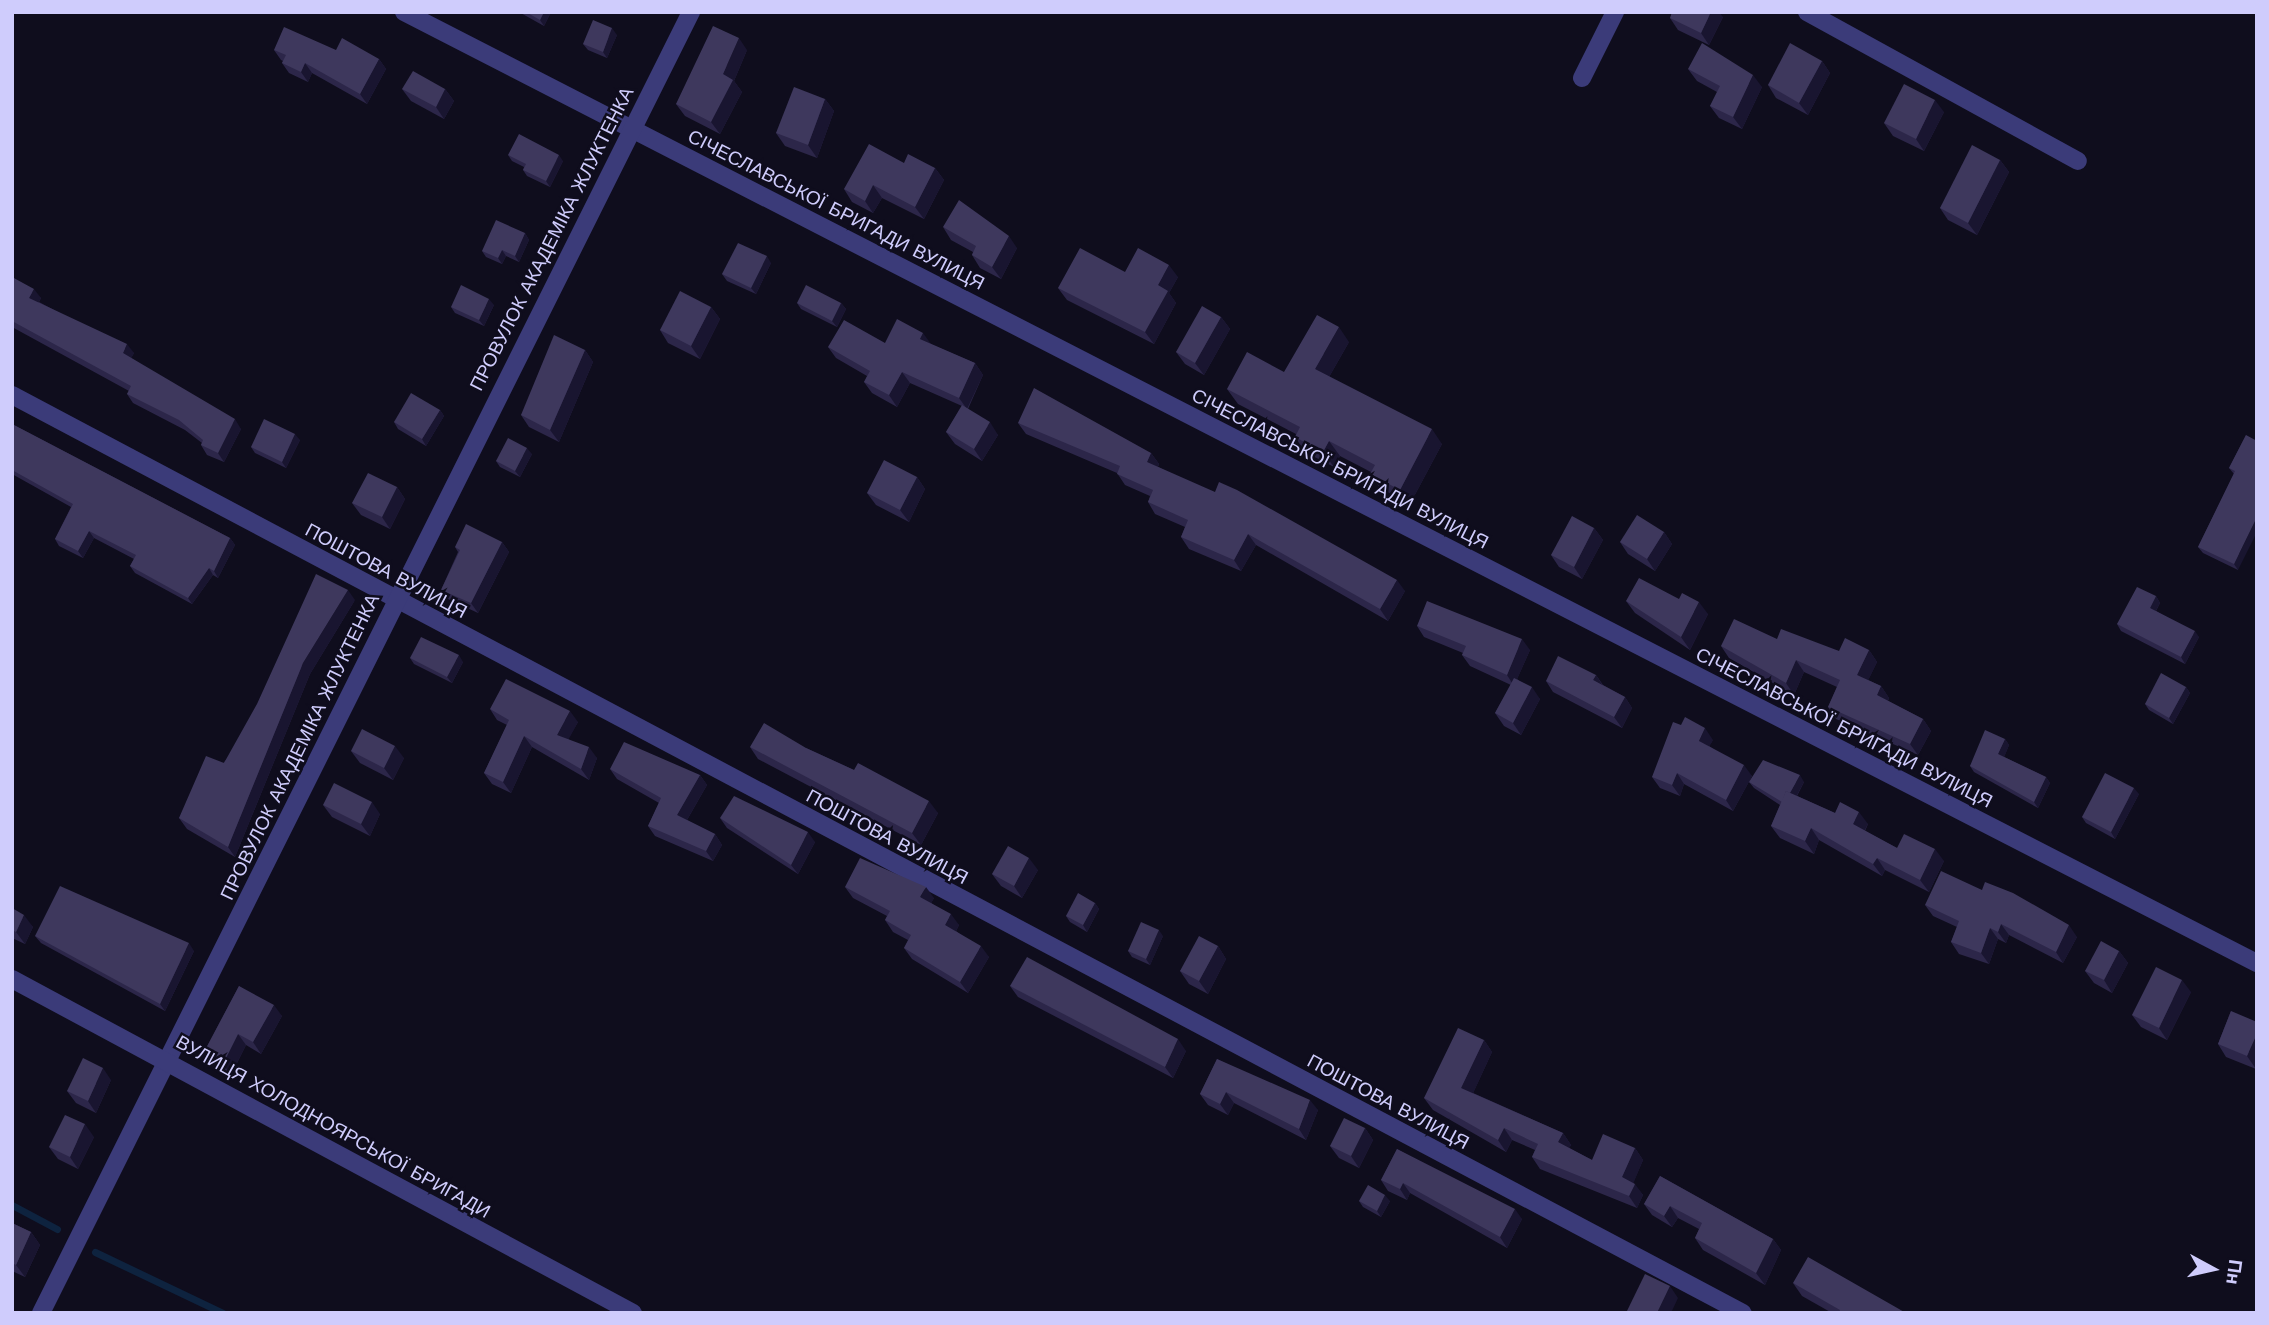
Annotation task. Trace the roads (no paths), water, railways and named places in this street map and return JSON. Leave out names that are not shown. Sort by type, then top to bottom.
[{"type":"street","name":"СІЧЕСЛАВСЬКОЇ БРИГАДИ ВУЛИЦЯ","points":[[404,12],[2257,963]]},
{"type":"street","name":"ПРОВУЛОК АКАДЕМІКА ЖЛУКТЕНКА","points":[[41,1313],[170,1061],[396,600],[691,12]]},
{"type":"street","points":[[1582,78],[1615,12]]},
{"type":"street","points":[[1807,12],[2078,161]]},
{"type":"street","name":"ПОШТОВА ВУЛИЦЯ","points":[[12,395],[1743,1313]]},
{"type":"street","name":"ВУЛИЦЯ ХОЛОДНОЯРСЬКОЇ БРИГАДИ","points":[[12,979],[170,1061],[633,1313]]},
{"type":"waterway","points":[[12,1205],[57,1229]]},
{"type":"waterway","points":[[95,1252],[223,1313]]}]
